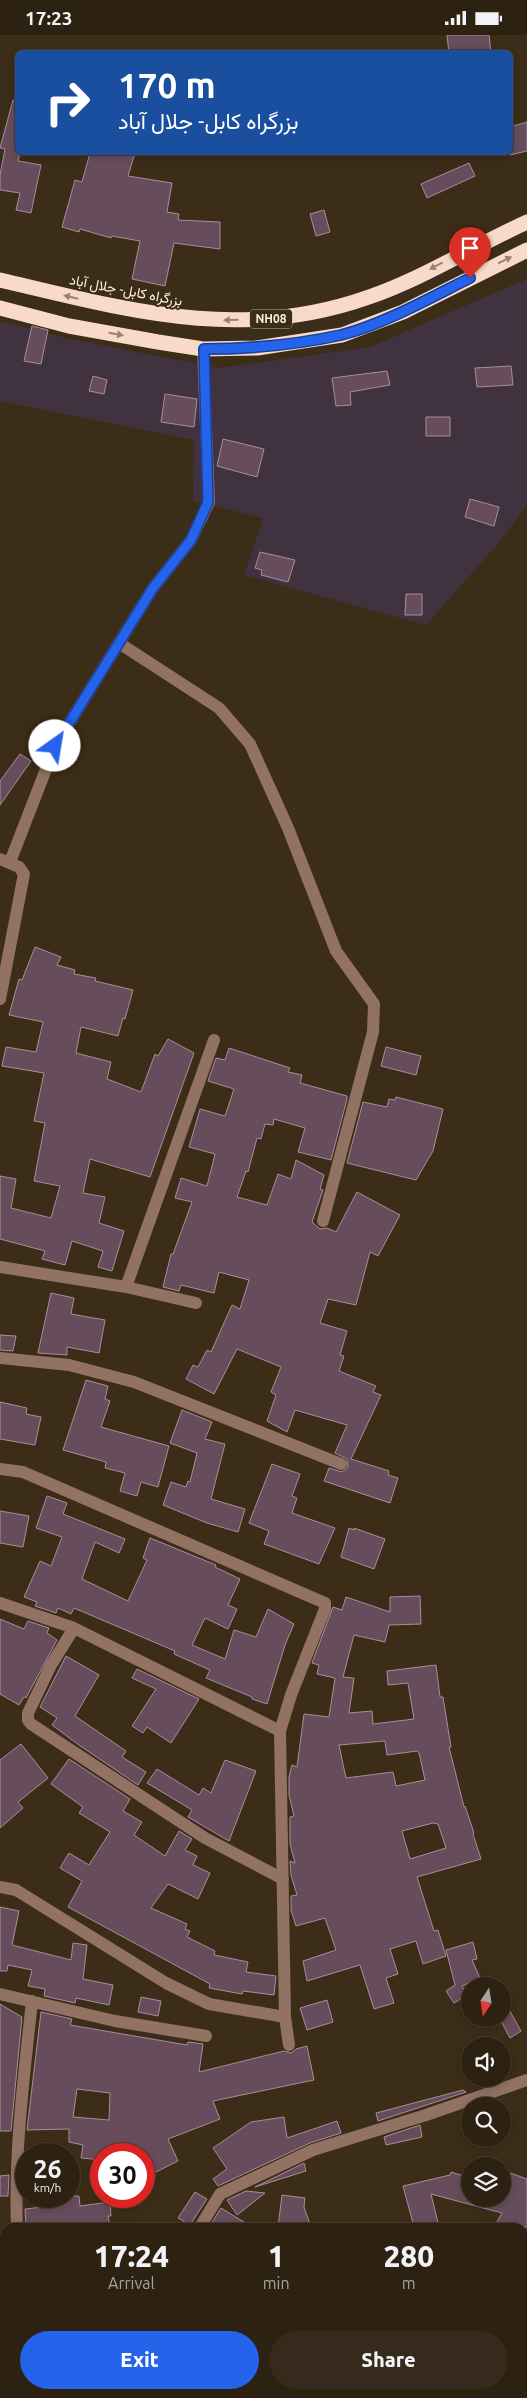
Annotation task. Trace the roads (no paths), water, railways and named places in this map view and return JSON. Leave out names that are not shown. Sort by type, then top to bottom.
[{"type":"highway","name":"بزرگراه کابل- جلال آباد","points":[[0,280],[152,315],[209,321],[283,319],[325,311],[370,297],[527,222]]},
{"type":"highway","name":"NH08","points":[[0,308],[69,326],[204,349],[257,348],[342,335],[403,312],[527,250]]},
{"type":"street","points":[[0,999],[24,874],[19,867],[5,861],[55,746],[153,588],[191,540],[208,502],[204,349]]},
{"type":"street","points":[[119,643],[219,708],[250,744],[288,828],[336,951],[374,1004],[373,1032],[323,1221]]},
{"type":"street","points":[[126,1287],[214,1040]]},
{"type":"street","points":[[0,1267],[126,1287],[196,1303]]},
{"type":"street","points":[[0,1358],[69,1365],[134,1382],[341,1464]]},
{"type":"street","points":[[0,1469],[23,1472],[325,1603],[325,1609],[280,1731],[285,2017],[289,2045]]},
{"type":"street","points":[[0,1603],[74,1628],[280,1731]]},
{"type":"street","points":[[74,1628],[51,1665],[28,1713],[28,1720],[31,1724],[205,1838],[283,1879]]},
{"type":"street","points":[[0,1887],[16,1890],[166,1983],[209,2004],[285,2017]]},
{"type":"street","points":[[0,1995],[115,2021],[206,2036]]},
{"type":"street","points":[[18,2223],[16,2189],[18,2137],[32,2001]]},
{"type":"street","points":[[202,2223],[220,2194],[313,2150],[426,2115],[527,2080]]}]
